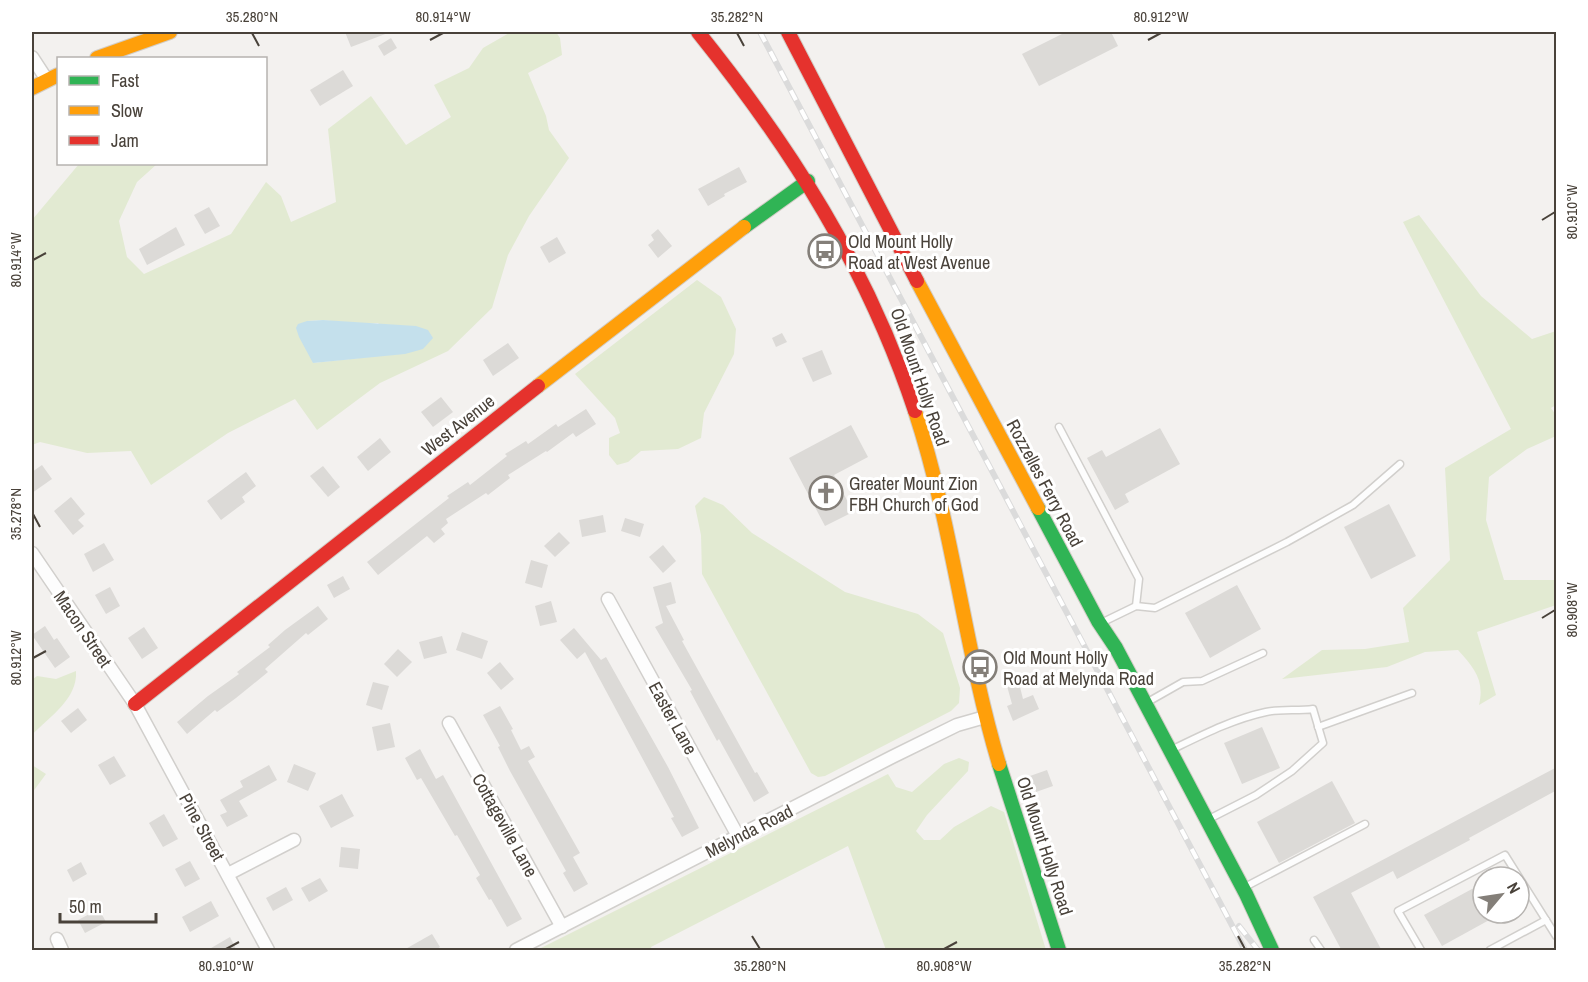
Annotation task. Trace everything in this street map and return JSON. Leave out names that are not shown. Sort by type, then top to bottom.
[{"type":"street","points":[[100,57],[170,32]]},
{"type":"street","name":"Old Mount Holly Road","points":[[698,32],[742,86],[808,181],[873,302],[915,414],[943,511],[964,624],[985,717],[1059,951]]},
{"type":"street","name":"Rozzelles Ferry Road","points":[[788,32],[874,200],[1243,888],[1272,951]]},
{"type":"street","points":[[32,57],[53,78],[32,88]]},
{"type":"street","name":"West Avenue","points":[[135,704],[445,458],[782,198],[808,181]]},
{"type":"street","name":"Macon Street","points":[[32,553],[135,704]]},
{"type":"street","name":"Easter Lane","points":[[608,599],[738,836]]},
{"type":"street","name":"Pine Street","points":[[135,704],[268,951]]},
{"type":"street","name":"Melynda Road","points":[[516,951],[957,725],[985,717]]},
{"type":"street","name":"Cottageville Lane","points":[[449,723],[562,927]]},
{"type":"street","points":[[228,874],[294,840]]},
{"type":"lane","points":[[1059,427],[1140,579],[1136,606]]},
{"type":"lane","points":[[1100,624],[1136,606],[1155,608],[1287,542],[1353,505],[1400,464]]},
{"type":"lane","points":[[1146,704],[1183,682],[1202,681],[1263,653]]},
{"type":"lane","points":[[1318,727],[1412,693]]},
{"type":"lane","points":[[1170,750],[1218,727],[1268,711],[1294,712],[1313,709],[1323,743],[1292,771],[1256,795],[1207,820]]},
{"type":"lane","points":[[1243,888],[1365,824]]},
{"type":"lane","points":[[1421,951],[1398,911],[1505,855],[1557,936]]},
{"type":"lane","points":[[1490,951],[1546,920]]},
{"type":"lane","points":[[1314,940],[1321,951]]},
{"type":"green space","points":[[511,32],[556,32],[560,38],[562,55],[528,73],[546,116],[549,130],[569,158],[529,216],[508,255],[492,308],[448,351],[380,383],[317,430],[295,399],[228,433],[151,485],[131,451],[87,453],[40,442],[32,445],[32,220],[78,165],[156,165],[137,182],[119,221],[127,257],[144,274],[231,234],[266,182],[281,196],[291,222],[336,202],[328,129],[371,96],[406,145],[451,117],[434,85],[469,68],[483,48]],"holes":[[[307,321],[378,323],[405,353],[313,363]]]},
{"type":"green space","points":[[1419,215],[1481,296],[1532,339],[1556,331],[1556,405],[1551,408],[1556,415],[1556,436],[1527,449],[1489,477],[1486,520],[1504,580],[1556,580],[1556,605],[1477,632],[1496,695],[1479,705],[1480,688],[1477,675],[1458,650],[1425,652],[1387,667],[1282,679],[1322,650],[1365,649],[1409,642],[1403,608],[1450,560],[1445,468],[1511,429],[1403,222]]},
{"type":"green space","points":[[697,280],[721,297],[736,329],[734,354],[704,413],[701,438],[678,449],[641,451],[628,462],[617,465],[609,455],[609,438],[620,433],[615,418],[575,374]]},
{"type":"green space","points":[[704,497],[723,505],[752,533],[845,592],[918,614],[943,633],[960,688],[959,703],[951,711],[825,776],[818,777],[811,773],[702,574],[701,535],[695,506]]},
{"type":"green space","points":[[76,671],[75,681],[67,699],[32,735],[32,680],[37,676],[56,679]]},
{"type":"green space","points":[[959,758],[969,762],[968,771],[927,815],[916,831],[924,840],[940,840],[954,827],[991,806],[1004,812],[1046,950],[886,950],[848,846],[651,947],[652,950],[537,950],[888,774],[896,787],[912,792],[944,764]]},
{"type":"green space","points":[[32,765],[46,774],[32,793]]},
{"type":"water","points":[[307,321],[416,326],[428,330],[433,338],[423,349],[405,354],[313,363],[296,328],[298,324]]},
{"type":"building","points":[[345,32],[388,32],[388,33],[351,47]]},
{"type":"building","points":[[1066,32],[1111,32],[1118,46],[1039,86],[1022,54]]},
{"type":"building","points":[[391,38],[397,48],[384,56],[378,46]]},
{"type":"building","points":[[343,70],[353,86],[320,106],[310,90]]},
{"type":"building","points":[[739,167],[747,182],[724,194],[725,196],[708,206],[698,189]]},
{"type":"building","points":[[209,207],[220,226],[205,234],[194,215]]},
{"type":"building","points":[[176,227],[185,245],[147,265],[139,249]]},
{"type":"building","points":[[658,229],[672,246],[658,258],[648,245],[654,240],[651,235]]},
{"type":"building","points":[[557,237],[566,253],[549,263],[540,247]]},
{"type":"building","points":[[782,333],[787,342],[776,347],[772,338]]},
{"type":"building","points":[[508,343],[519,358],[493,376],[483,360]]},
{"type":"building","points":[[822,350],[832,374],[813,382],[802,358]]},
{"type":"building","points":[[441,397],[453,412],[433,427],[421,412]]},
{"type":"building","points":[[586,409],[596,424],[576,437],[573,433],[547,452],[508,475],[510,478],[488,495],[486,493],[446,519],[448,523],[441,529],[445,534],[434,543],[427,536],[378,575],[367,562],[449,498],[447,496],[468,482],[470,485],[507,456],[505,454],[526,441],[528,444],[556,424],[558,427]]},
{"type":"building","name":"Greater Mount Zion FBH Church of God","points":[[851,425],[868,457],[834,475],[853,512],[825,526],[789,458]]},
{"type":"building","points":[[1160,428],[1180,464],[1125,494],[1129,502],[1115,510],[1087,458],[1102,450],[1106,457]]},
{"type":"building","points":[[380,438],[391,452],[368,471],[357,457]]},
{"type":"building","points":[[42,465],[52,479],[32,493],[32,472]]},
{"type":"building","points":[[323,466],[340,487],[328,497],[310,476]]},
{"type":"building","points":[[246,472],[256,486],[242,497],[245,502],[221,520],[207,501]]},
{"type":"building","points":[[71,497],[85,514],[78,520],[84,526],[73,535],[54,511]]},
{"type":"building","points":[[1389,504],[1416,556],[1371,579],[1344,527]]},
{"type":"building","points":[[603,515],[606,532],[582,537],[579,520]]},
{"type":"building","points":[[625,518],[644,524],[640,537],[621,531]]},
{"type":"building","points":[[559,532],[570,543],[555,557],[544,546]]},
{"type":"building","points":[[104,543],[114,560],[93,572],[84,554]]},
{"type":"building","points":[[663,545],[676,561],[663,573],[649,557]]},
{"type":"building","points":[[531,560],[548,565],[542,588],[525,583]]},
{"type":"building","points":[[343,576],[350,589],[334,598],[327,585]]},
{"type":"building","points":[[671,582],[676,603],[666,606],[684,640],[682,641],[755,773],[757,772],[769,793],[754,802],[719,739],[717,741],[690,691],[692,690],[655,627],[663,623],[653,587]]},
{"type":"building","points":[[1237,585],[1261,629],[1210,658],[1185,613]]},
{"type":"building","points":[[110,587],[120,606],[106,614],[95,595]]},
{"type":"building","points":[[551,601],[557,622],[540,626],[535,606]]},
{"type":"building","points":[[318,606],[328,619],[308,635],[306,633],[265,669],[268,672],[217,712],[215,710],[187,734],[177,722],[239,674],[237,672],[270,647],[268,645],[285,630]]},
{"type":"building","points":[[45,626],[54,640],[57,638],[70,657],[55,668],[32,635]]},
{"type":"building","points":[[144,627],[158,648],[142,659],[128,638]]},
{"type":"building","points":[[574,628],[601,660],[606,657],[668,767],[699,828],[682,837],[671,818],[674,817],[585,652],[577,659],[560,640]]},
{"type":"building","points":[[462,632],[488,641],[482,659],[456,650]]},
{"type":"building","points":[[442,636],[447,653],[424,659],[419,642]]},
{"type":"building","points":[[398,649],[412,662],[397,677],[384,664]]},
{"type":"building","points":[[500,662],[514,679],[501,690],[487,673]]},
{"type":"building","points":[[373,682],[389,686],[382,710],[366,705]]},
{"type":"building","points":[[1019,683],[1023,699],[1033,695],[1039,709],[1013,721],[1007,706],[1012,704],[1007,686]]},
{"type":"building","points":[[500,706],[513,729],[511,730],[521,750],[529,746],[535,757],[528,761],[580,853],[573,857],[588,884],[574,892],[563,873],[566,871],[510,771],[498,747],[500,746],[483,715]]},
{"type":"building","points":[[78,708],[87,720],[71,733],[61,721]]},
{"type":"building","points":[[390,723],[395,747],[377,751],[372,727]]},
{"type":"building","points":[[1262,727],[1280,768],[1242,784],[1224,743]]},
{"type":"building","points":[[420,749],[436,779],[443,775],[522,919],[507,927],[476,878],[480,875],[457,835],[455,836],[421,778],[417,780],[405,758]]},
{"type":"building","points":[[114,756],[126,776],[110,785],[98,765]]},
{"type":"building","points":[[294,764],[316,773],[308,791],[287,782]]},
{"type":"building","points":[[269,765],[277,780],[239,801],[248,816],[227,827],[220,815],[227,812],[220,800],[243,787],[240,781]]},
{"type":"building","points":[[1557,767],[1557,790],[1397,879],[1393,871],[1351,893],[1382,951],[1342,951],[1313,897]]},
{"type":"building","points":[[1047,770],[1053,786],[1036,792],[1030,776]]},
{"type":"building","points":[[1332,781],[1355,823],[1279,863],[1257,822]]},
{"type":"building","points":[[342,794],[354,816],[331,828],[319,806]]},
{"type":"building","points":[[164,814],[178,839],[163,847],[149,823]]},
{"type":"building","points":[[341,847],[360,849],[358,869],[339,867]]},
{"type":"building","points":[[190,861],[200,879],[185,887],[175,869]]},
{"type":"building","points":[[81,862],[87,874],[73,882],[67,870]]},
{"type":"building","points":[[320,878],[328,891],[309,902],[301,888]]},
{"type":"building","points":[[286,887],[293,900],[273,911],[266,898]]},
{"type":"building","points":[[1471,890],[1471,925],[1480,925],[1442,946],[1424,915]]},
{"type":"building","points":[[211,901],[219,916],[190,932],[182,917]]},
{"type":"building","points":[[99,909],[106,922],[85,933],[78,920]]},
{"type":"building","points":[[432,934],[440,947],[434,951],[402,951]]},
{"type":"building","points":[[230,937],[237,951],[206,951]]},
{"type":"railway","points":[[760,32],[1245,950]]},
{"type":"railway","points":[[1239,926],[1258,950]]},
{"type":"traffic: fast","points":[[744,227],[808,181]]},
{"type":"traffic: fast","points":[[1038,508],[1098,621],[1116,648],[1246,894],[1272,950]]},
{"type":"traffic: fast","points":[[999,764],[1059,950]]},
{"type":"traffic: slow","points":[[100,57],[170,32]]},
{"type":"traffic: slow","points":[[32,88],[57,76]]},
{"type":"traffic: slow","points":[[538,386],[744,227]]},
{"type":"traffic: slow","points":[[917,281],[1038,508]]},
{"type":"traffic: slow","points":[[915,411],[939,498],[976,676],[999,764]]},
{"type":"traffic: jam","points":[[698,32],[765,120],[824,211],[874,307],[915,411]]},
{"type":"traffic: jam","points":[[788,32],[917,281]]},
{"type":"traffic: jam","points":[[135,704],[538,386]]},
{"type":"place","name":"Old Mount Holly Road at West Avenue","points":[[825,251]]},
{"type":"place","name":"Greater Mount Zion FBH Church of God","points":[[826,493]]},
{"type":"place","name":"Old Mount Holly Road at Melynda Road","points":[[980,667]]}]
